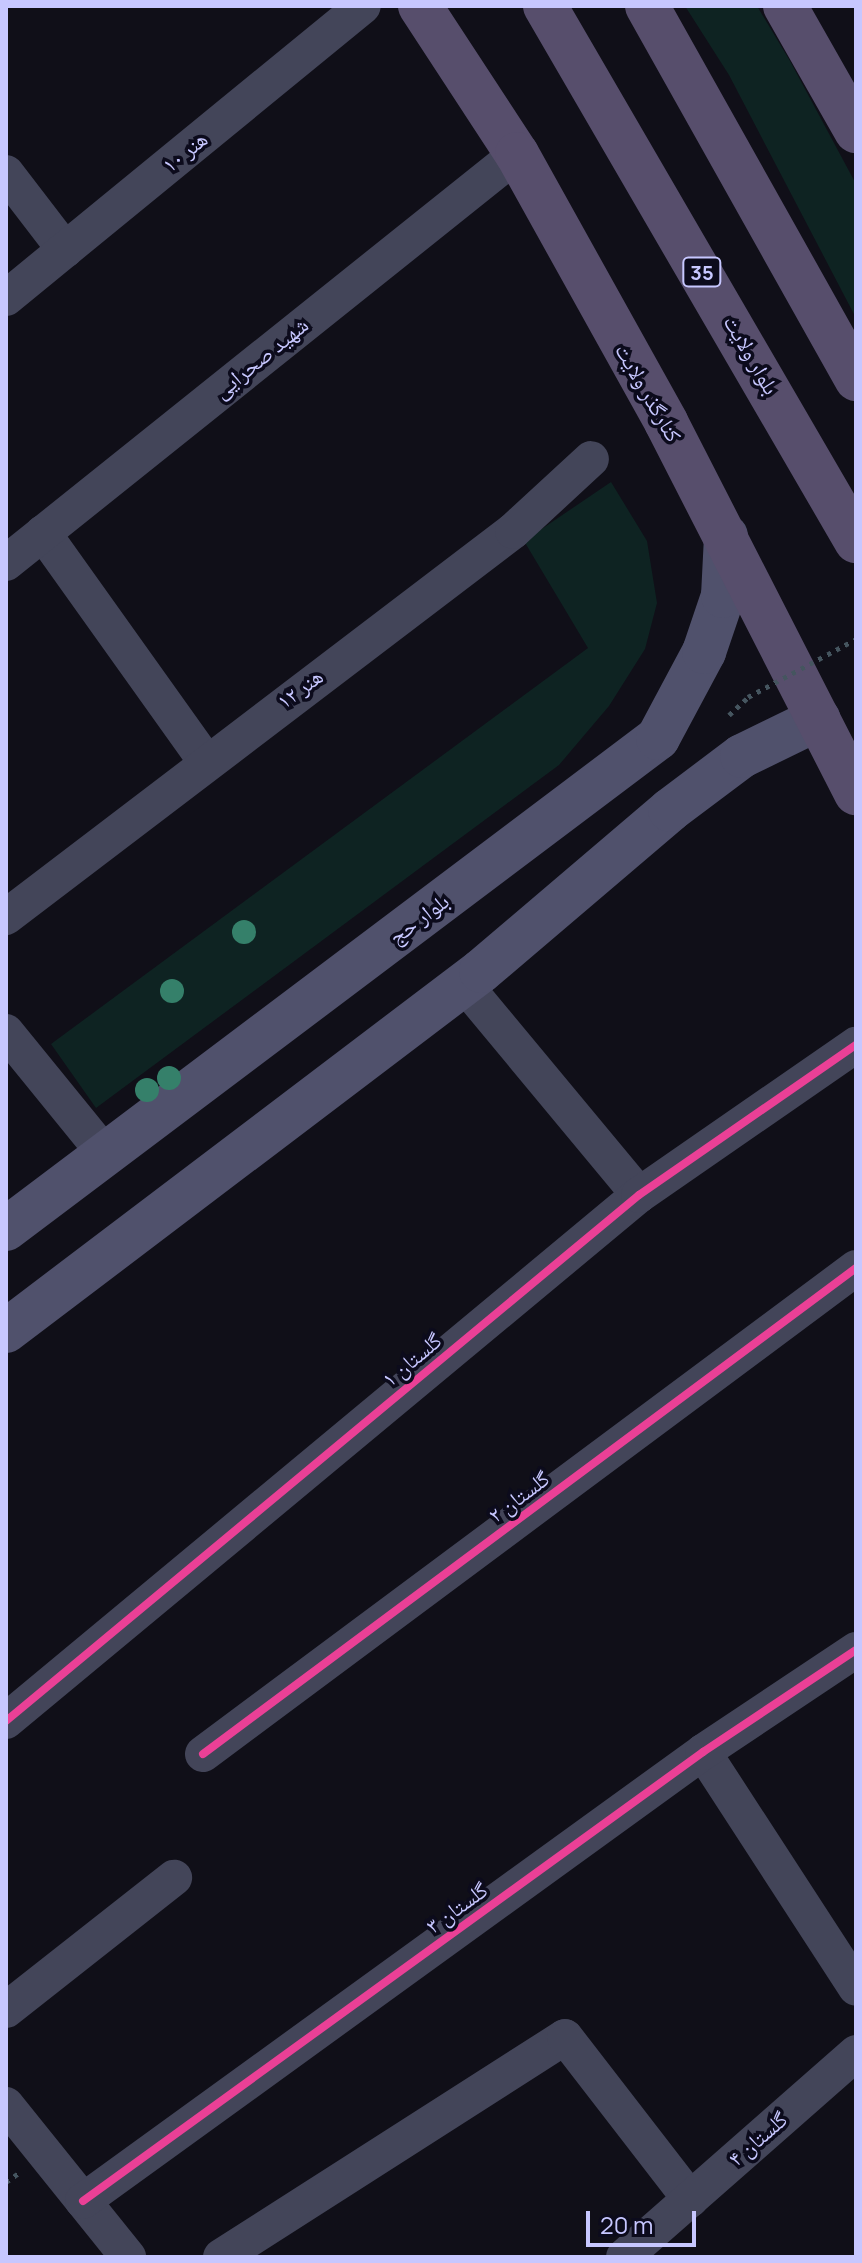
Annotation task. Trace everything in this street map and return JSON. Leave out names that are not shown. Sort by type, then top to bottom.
[{"type":"main road","name":"کنارگذر ولایت","points":[[420,6],[517,154],[726,536],[856,793]]},
{"type":"main road","name":"بلوار ولایت","points":[[545,6],[856,541]]},
{"type":"main road","points":[[647,6],[856,379]]},
{"type":"main road","points":[[785,6],[856,131]]},
{"type":"main road","name":"بلوار حج","points":[[6,1229],[658,738],[704,652],[723,596],[726,536]]},
{"type":"main road","points":[[6,1331],[464,984],[670,810],[742,756],[818,719]]},
{"type":"main road","points":[[634,756],[661,759],[672,770],[677,797],[670,810]]},
{"type":"street","name":"هنر ۱۰","points":[[6,298],[363,6]]},
{"type":"street","name":"شهید صحرایی","points":[[6,563],[517,154]]},
{"type":"street","points":[[6,173],[65,250]]},
{"type":"street","name":"هنر ۱۲","points":[[6,917],[205,760],[513,531],[591,459]]},
{"type":"street","points":[[43,533],[205,760]]},
{"type":"street","points":[[464,984],[639,1195]]},
{"type":"street","points":[[6,1032],[106,1155]]},
{"type":"street","name":"گلستان ۱","points":[[6,1721],[639,1195],[856,1045]]},
{"type":"street","name":"گلستان ۲","points":[[203,1754],[856,1268]]},
{"type":"street","name":"گلستان ۳","points":[[83,2201],[703,1752],[856,1650]]},
{"type":"street","points":[[703,1752],[856,1988]]},
{"type":"street","points":[[6,2010],[174,1878]]},
{"type":"street","points":[[221,2257],[565,2037],[690,2199]]},
{"type":"street","name":"گلستان ۴","points":[[624,2257],[856,2053]]},
{"type":"street","points":[[6,2105],[128,2257]]},
{"type":"path","points":[[748,697],[856,639]]},
{"type":"green space","points":[[685,6],[757,6],[790,61],[856,184],[856,318],[729,75]]},
{"type":"green space","points":[[611,482],[647,541],[657,603],[645,649],[609,706],[559,765],[96,1108],[51,1044],[588,648],[524,541]]},
{"type":"cycle path","points":[[6,1721],[639,1195],[856,1045]]},
{"type":"cycle path","points":[[203,1754],[856,1268]]},
{"type":"cycle path","points":[[83,2201],[703,1752],[856,1650]]}]
